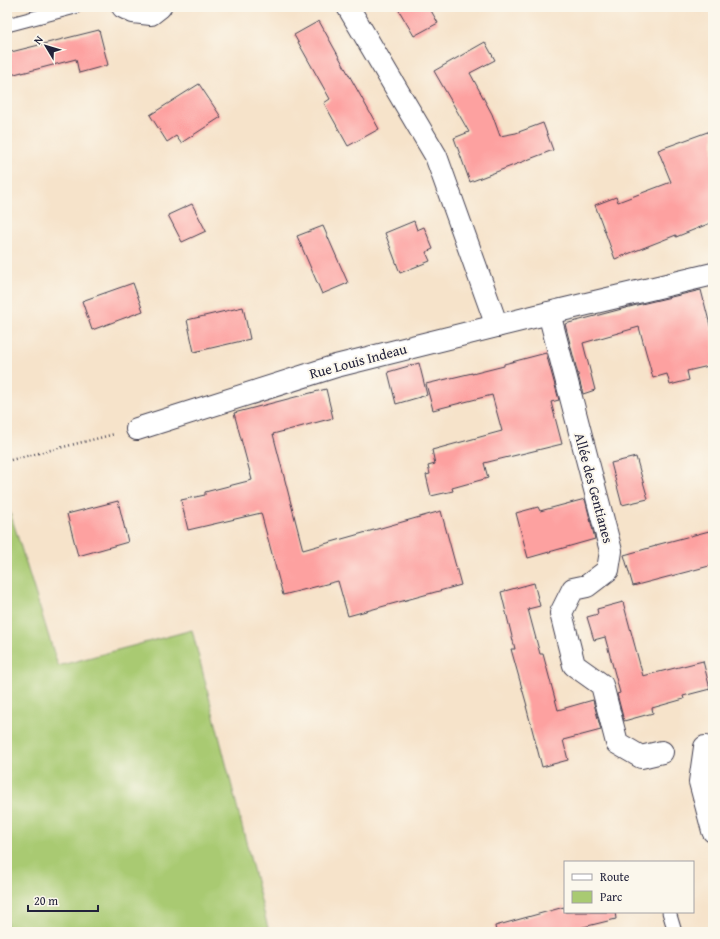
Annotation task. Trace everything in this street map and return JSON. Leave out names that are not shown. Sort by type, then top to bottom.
[{"type":"street","points":[[123,7],[133,12],[156,10]]},
{"type":"street","points":[[348,7],[436,156],[497,326]]},
{"type":"street","name":"Rue Louis Indeau","points":[[137,429],[336,366],[713,274]]},
{"type":"street","name":"Allée des Gentianes","points":[[549,313],[611,551],[608,570],[587,586],[573,589],[561,613],[574,666],[602,685],[617,743],[640,758],[662,752]]},
{"type":"street","points":[[705,746],[707,781],[713,831]]},
{"type":"lane","points":[[7,25],[75,7]]},
{"type":"lane","points":[[669,913],[675,932]]},
{"type":"path","points":[[7,461],[137,429]]},
{"type":"green space","points":[[9,509],[58,666],[192,630],[269,932],[7,932],[7,510]]},
{"type":"building","points":[[397,7],[429,7],[438,23],[414,36]]},
{"type":"building","points":[[319,21],[379,129],[348,146],[324,103],[330,99],[294,35]]},
{"type":"building","points":[[99,30],[108,65],[79,73],[76,59],[7,76],[7,53]]},
{"type":"building","points":[[485,42],[495,60],[470,73],[492,114],[500,136],[516,133],[543,123],[553,150],[470,182],[454,138],[469,132],[434,71]]},
{"type":"building","points":[[199,84],[221,117],[181,143],[176,136],[167,142],[150,115]]},
{"type":"building","points":[[713,130],[713,222],[615,259],[595,205],[616,197],[618,202],[671,182],[658,150]]},
{"type":"building","points":[[192,204],[206,231],[182,242],[168,215]]},
{"type":"building","points":[[414,221],[417,230],[424,227],[433,249],[426,252],[430,261],[400,273],[385,233]]},
{"type":"building","points":[[323,226],[348,283],[322,294],[297,236]]},
{"type":"building","points":[[133,283],[143,311],[92,330],[82,301]]},
{"type":"building","points":[[701,290],[713,337],[713,365],[687,371],[689,380],[670,385],[667,374],[653,378],[639,327],[583,343],[595,390],[583,394],[565,324]]},
{"type":"building","points":[[243,307],[250,339],[194,352],[187,320]]},
{"type":"building","points":[[546,353],[559,400],[551,402],[562,444],[484,463],[488,478],[452,488],[453,491],[431,496],[426,475],[430,474],[428,466],[435,464],[432,450],[502,431],[492,395],[433,410],[426,384],[504,366],[504,364]]},
{"type":"building","points":[[419,363],[427,395],[396,404],[388,372]]},
{"type":"building","points":[[326,389],[333,418],[273,434],[303,550],[441,511],[461,585],[348,616],[338,581],[283,595],[261,513],[188,530],[181,500],[205,495],[205,492],[252,480],[234,413]]},
{"type":"building","points":[[636,457],[648,499],[622,505],[611,463]]},
{"type":"building","points":[[585,499],[595,539],[528,558],[516,513],[538,507],[540,511]]},
{"type":"building","points":[[118,501],[128,542],[78,556],[67,514]]},
{"type":"building","points":[[713,530],[713,565],[633,586],[624,555]]},
{"type":"building","points":[[534,583],[540,606],[528,609],[540,654],[543,654],[558,710],[593,700],[601,730],[563,740],[568,760],[542,767],[511,649],[515,649],[501,592]]},
{"type":"building","points":[[623,602],[643,676],[703,661],[710,689],[683,696],[684,699],[652,708],[653,713],[624,721],[617,694],[620,693],[605,637],[594,640],[587,617],[598,614],[597,609]]},
{"type":"building","points":[[564,907],[564,913],[615,913],[616,919],[563,932],[496,932],[495,926]]}]
